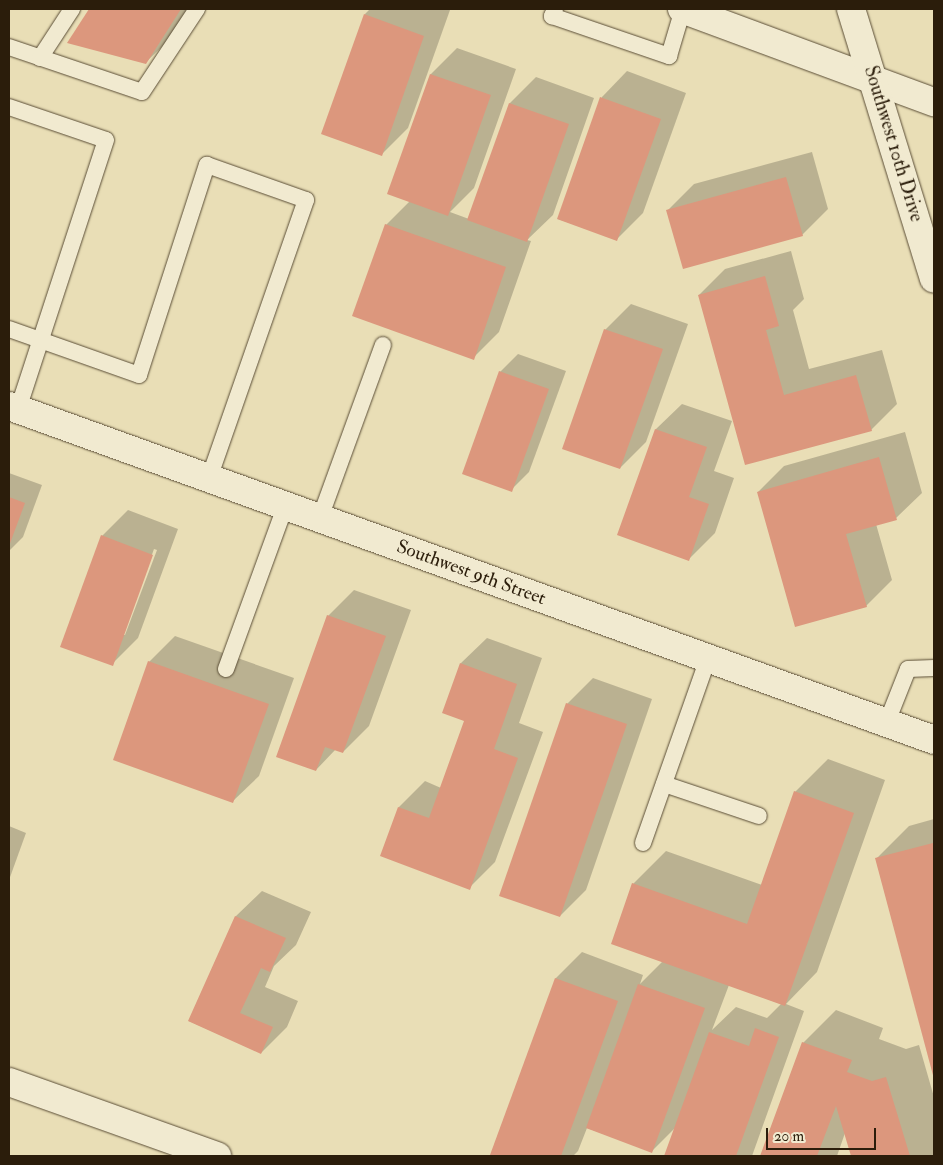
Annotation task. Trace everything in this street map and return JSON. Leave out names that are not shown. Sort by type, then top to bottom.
[{"type":"street","points":[[683,9],[934,102]]},
{"type":"street","name":"Southwest 10th Drive","points":[[851,9],[934,278]]},
{"type":"street","name":"Southwest 9th Street","points":[[13,408],[934,740]]},
{"type":"street","points":[[9,1082],[217,1156]]},
{"type":"lane","points":[[40,58],[72,9]]},
{"type":"lane","points":[[9,47],[142,92],[197,9]]},
{"type":"lane","points":[[555,9],[552,16],[669,56],[683,9]]},
{"type":"lane","points":[[9,107],[106,140],[40,340],[13,408]]},
{"type":"lane","points":[[9,329],[138,374],[207,165],[306,200],[209,478]]},
{"type":"lane","points":[[320,518],[383,345]]},
{"type":"lane","points":[[226,669],[286,506]]},
{"type":"lane","points":[[643,843],[708,658]]},
{"type":"lane","points":[[887,722],[908,668],[934,668]]},
{"type":"lane","points":[[664,784],[759,816]]},
{"type":"building","points":[[89,9],[181,9],[146,64],[67,43]]},
{"type":"building","points":[[364,14],[424,36],[382,156],[321,134]]},
{"type":"building","points":[[430,74],[491,95],[448,216],[387,194]]},
{"type":"building","points":[[600,97],[661,119],[617,241],[557,219]]},
{"type":"building","points":[[509,103],[569,124],[527,242],[467,220]]},
{"type":"building","points":[[786,177],[803,236],[683,269],[666,210]]},
{"type":"building","points":[[385,224],[506,267],[474,360],[352,316]]},
{"type":"building","points":[[765,276],[779,326],[766,330],[784,395],[856,375],[872,431],[745,465],[698,295]]},
{"type":"building","points":[[604,329],[663,349],[620,469],[562,449]]},
{"type":"building","points":[[499,371],[549,389],[512,492],[462,474]]},
{"type":"building","points":[[655,429],[707,447],[689,497],[709,504],[689,561],[617,535]]},
{"type":"building","points":[[879,457],[897,520],[846,534],[867,607],[795,627],[757,492]]},
{"type":"building","points":[[9,497],[25,503],[9,546]]},
{"type":"building","points":[[101,535],[153,555],[113,666],[60,647]]},
{"type":"building","points":[[327,615],[386,636],[343,753],[325,747],[316,771],[276,757]]},
{"type":"building","points":[[148,661],[269,704],[233,803],[113,760]]},
{"type":"building","points":[[460,663],[517,684],[494,749],[518,758],[470,890],[380,856],[398,807],[429,818],[464,721],[442,713]]},
{"type":"building","points":[[566,703],[627,724],[560,917],[499,896]]},
{"type":"building","points":[[794,791],[854,813],[785,1006],[611,944],[632,883],[747,924]]},
{"type":"building","points":[[933,843],[934,849],[934,1079],[875,858]]},
{"type":"building","points":[[235,916],[286,938],[270,972],[261,968],[240,1013],[273,1027],[261,1054],[188,1021]]},
{"type":"building","points":[[555,978],[618,1001],[561,1156],[490,1155]]},
{"type":"building","points":[[638,984],[705,1008],[652,1153],[586,1128]]},
{"type":"building","points":[[755,1028],[779,1037],[736,1156],[664,1156],[709,1032],[749,1046]]},
{"type":"building","points":[[802,1042],[852,1060],[847,1072],[872,1081],[886,1077],[910,1156],[851,1156],[836,1106],[817,1156],[760,1156]]}]
